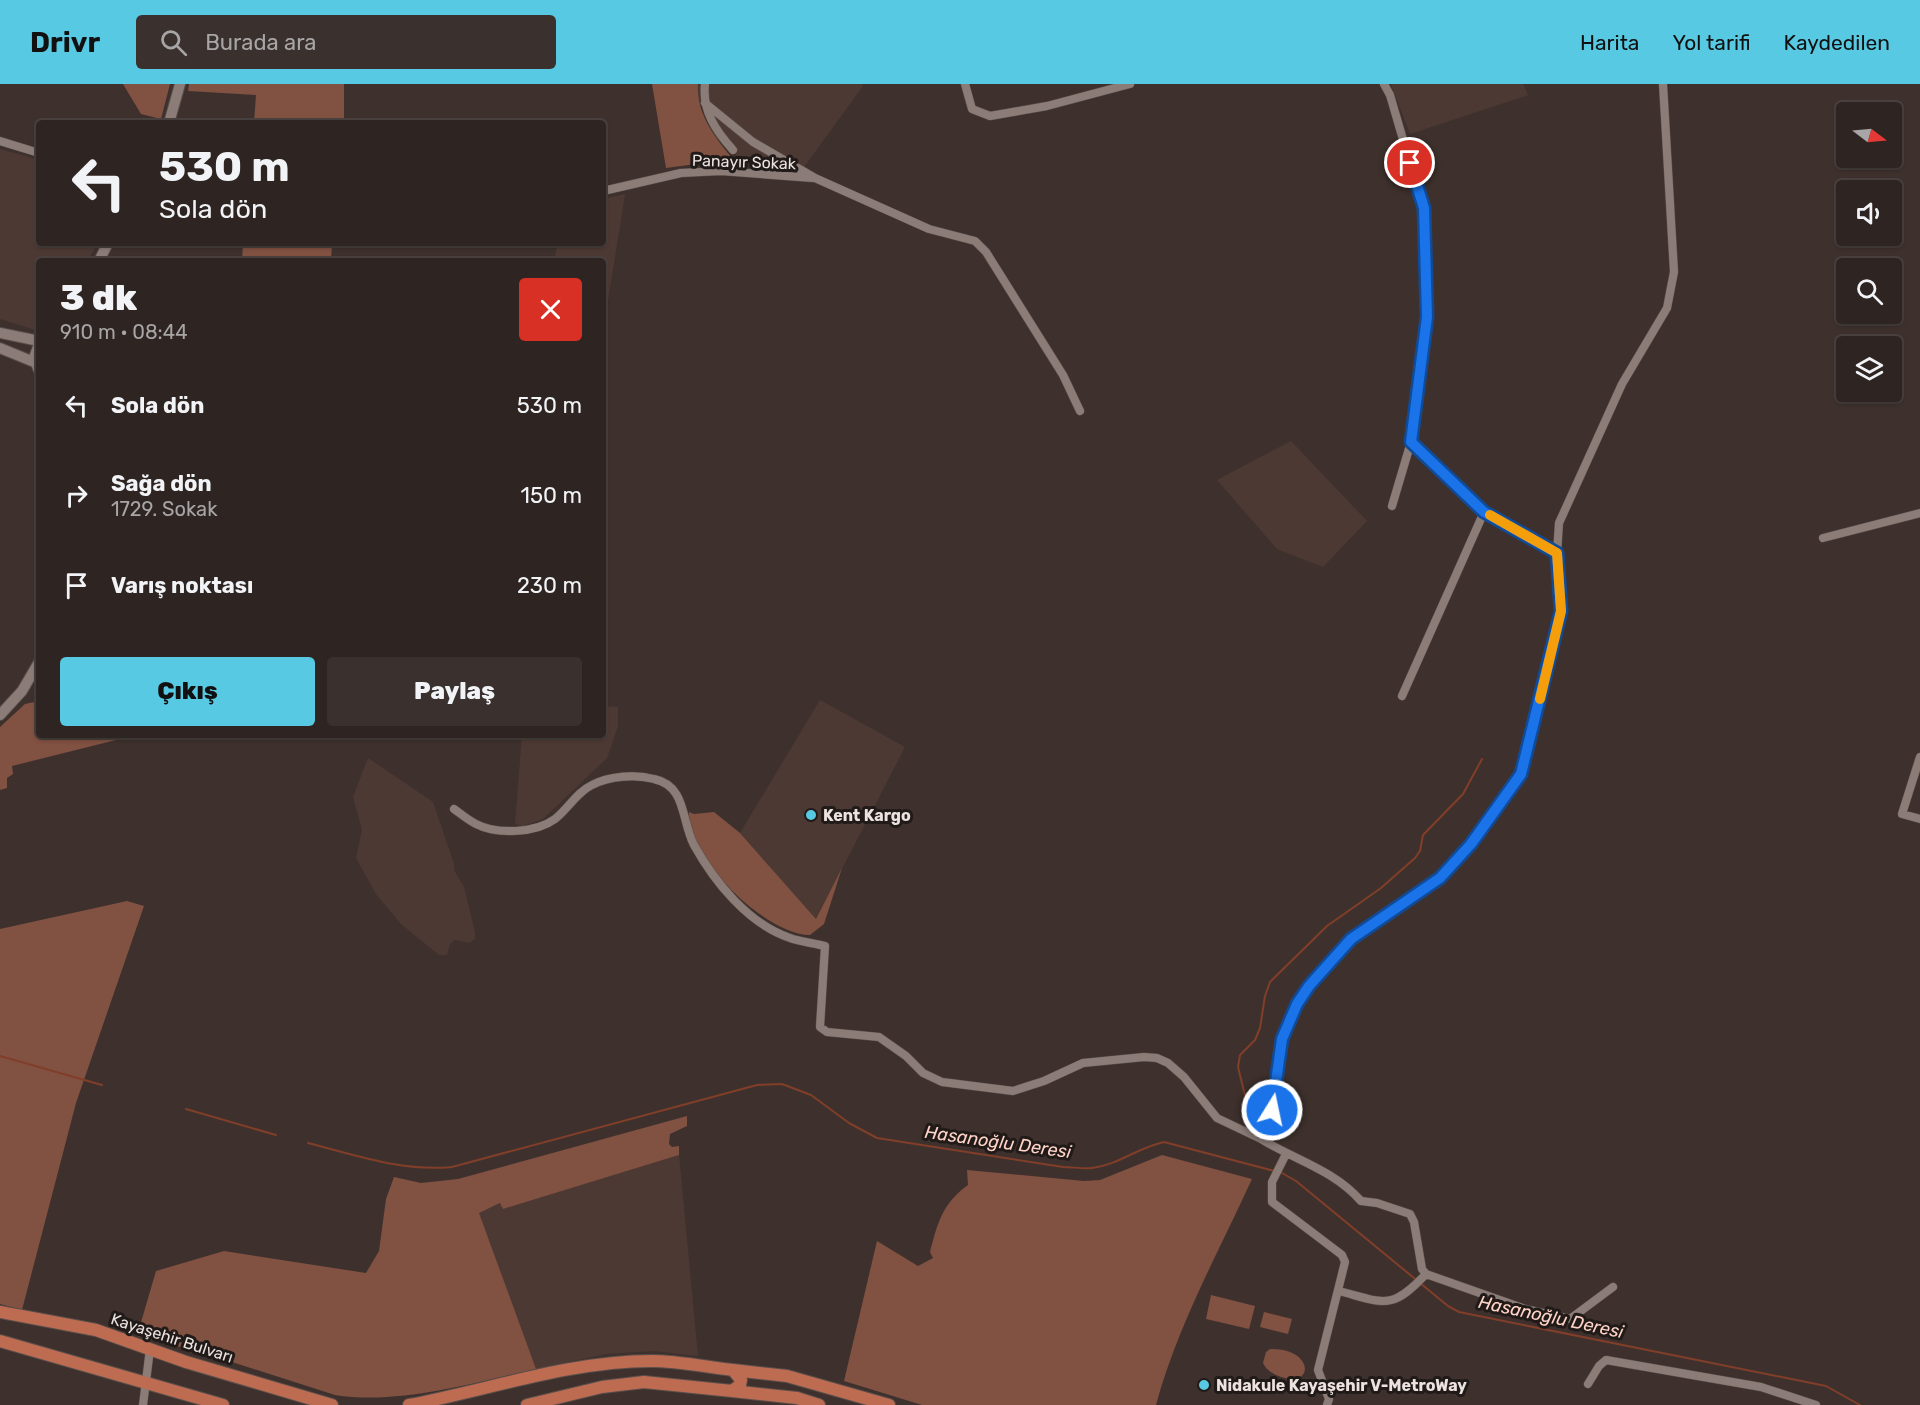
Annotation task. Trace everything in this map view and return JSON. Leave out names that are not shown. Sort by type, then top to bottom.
[{"type":"main road","name":"Kayaşehir Bulvarı","points":[[0,1312],[96,1330],[150,1350],[332,1405]]},
{"type":"main road","points":[[0,1341],[223,1405]]},
{"type":"main road","points":[[409,1405],[540,1376],[618,1363],[652,1361],[788,1376],[890,1405]]},
{"type":"main road","points":[[732,1391],[740,1385],[741,1380],[733,1370]]},
{"type":"main road","points":[[527,1405],[602,1387],[644,1382],[797,1398],[819,1405]]},
{"type":"main road","points":[[279,1388],[297,1398],[300,1405]]},
{"type":"street","points":[[170,120],[180,84]]},
{"type":"street","points":[[705,84],[705,103],[714,125],[733,150]]},
{"type":"street","points":[[965,84],[972,109],[990,117],[1047,106],[1130,84]]},
{"type":"street","points":[[1384,84],[1390,95],[1424,208],[1427,317],[1411,442],[1392,506]]},
{"type":"street","points":[[1261,1139],[1274,1101],[1282,1039],[1297,1004],[1309,986],[1351,939],[1440,878],[1471,844],[1521,774],[1561,611],[1557,553],[1559,523],[1569,496],[1590,460],[1622,384],[1667,308],[1674,272],[1663,84]]},
{"type":"street","points":[[705,103],[753,142],[815,178],[929,229],[975,241],[986,252],[1063,375],[1080,411]]},
{"type":"street","points":[[0,141],[36,152]]},
{"type":"street","name":"Panayır Sokak","points":[[606,190],[681,173],[721,171],[815,178]]},
{"type":"street","points":[[0,333],[36,342]]},
{"type":"street","points":[[0,348],[36,368]]},
{"type":"street","points":[[36,349],[34,353],[36,364]]},
{"type":"street","points":[[1411,442],[1484,512],[1557,553]]},
{"type":"street","points":[[1402,696],[1484,512]]},
{"type":"street","points":[[1823,538],[1920,513]]},
{"type":"street","points":[[0,715],[22,691],[36,667]]},
{"type":"street","points":[[1920,757],[1902,814],[1920,819]]},
{"type":"street","points":[[453,809],[477,825],[526,830],[544,826],[591,785],[613,778],[655,779],[667,784],[677,794],[692,842],[717,881],[734,898],[778,933],[790,939],[825,945],[820,1027],[827,1032],[879,1037],[906,1056],[923,1073],[942,1082],[1013,1091],[1035,1085],[1083,1064],[1144,1057],[1157,1058],[1168,1063],[1184,1077],[1217,1118],[1286,1154],[1322,1169],[1345,1185],[1361,1201],[1377,1203],[1410,1214],[1414,1222],[1424,1277]]},
{"type":"street","points":[[1286,1154],[1272,1182],[1272,1202],[1342,1255],[1345,1262],[1318,1370],[1329,1399],[1327,1405]]},
{"type":"street","points":[[1339,1292],[1382,1302],[1403,1297],[1424,1277]]},
{"type":"street","points":[[1424,1277],[1525,1310],[1570,1319],[1613,1287]]},
{"type":"street","points":[[142,1405],[150,1350]]},
{"type":"street","points":[[1588,1384],[1599,1366],[1606,1360],[1761,1387],[1816,1405]]},
{"type":"shaded area","points":[[123,84],[170,84],[161,119],[141,114]]},
{"type":"shaded area","points":[[189,84],[344,84],[344,120],[254,120],[256,95],[188,91]]},
{"type":"shaded area","points":[[652,84],[698,84],[703,115],[713,134],[733,159],[666,168]]},
{"type":"shaded area","points":[[698,84],[862,84],[863,86],[804,167],[741,159],[715,138],[697,96]]},
{"type":"shaded area","points":[[1391,84],[1523,84],[1528,95],[1410,134]]},
{"type":"shaded area","points":[[0,149],[36,159],[36,246],[96,246],[89,258],[36,258],[36,330],[0,319]]},
{"type":"shaded area","points":[[625,194],[607,307],[606,258],[555,258],[557,246],[606,246],[606,198]]},
{"type":"shaded area","points":[[243,246],[332,246],[331,258],[242,258]]},
{"type":"shaded area","points":[[1291,441],[1367,521],[1323,567],[1277,549],[1217,480]]},
{"type":"shaded area","points":[[820,700],[905,747],[816,919],[740,833]]},
{"type":"shaded area","points":[[36,702],[36,738],[124,738],[12,766],[13,774],[7,778],[7,788],[0,790],[0,727],[25,704]]},
{"type":"shaded area","points":[[606,706],[618,707],[618,726],[607,758],[543,819],[522,826],[515,824],[522,738],[606,738]]},
{"type":"shaded area","points":[[368,758],[433,802],[454,870],[464,887],[475,932],[475,939],[469,943],[455,940],[450,944],[447,955],[439,955],[401,924],[376,894],[356,858],[362,830],[353,797]]},
{"type":"shaded area","points":[[689,812],[694,814],[714,812],[740,833],[816,919],[842,868],[824,924],[810,935],[792,932],[752,908],[714,871],[700,850],[692,830]]},
{"type":"shaded area","points":[[127,901],[144,906],[76,1103],[22,1310],[0,1304],[0,929]]},
{"type":"shaded area","points":[[687,1116],[687,1126],[670,1134],[669,1144],[672,1147],[679,1146],[679,1155],[503,1209],[500,1203],[479,1213],[536,1369],[436,1391],[385,1397],[359,1397],[335,1395],[207,1354],[137,1336],[156,1271],[224,1251],[366,1273],[379,1251],[386,1199],[394,1177],[421,1183],[458,1179]]},
{"type":"shaded area","points":[[679,1155],[698,1356],[654,1351],[606,1354],[536,1369],[478,1213],[501,1203],[503,1209]]},
{"type":"shaded area","points":[[1162,1155],[1252,1179],[1175,1347],[1156,1405],[922,1405],[844,1381],[877,1241],[918,1266],[933,1258],[930,1252],[942,1214],[952,1199],[968,1185],[967,1170],[1084,1181],[1100,1180]]},
{"type":"shaded area","points":[[1211,1295],[1255,1306],[1249,1329],[1206,1319]]},
{"type":"shaded area","points":[[1264,1312],[1292,1319],[1288,1334],[1260,1327]]},
{"type":"shaded area","points":[[1270,1349],[1295,1354],[1302,1360],[1305,1367],[1304,1373],[1292,1379],[1270,1372],[1263,1363],[1266,1352]]},
{"type":"waterway","points":[[1249,1112],[1238,1067],[1240,1055],[1255,1040],[1260,1028],[1265,996],[1270,982],[1327,926],[1381,888],[1415,858],[1420,851],[1423,835],[1463,794],[1482,759]]},
{"type":"waterway","name":"Hasanoğlu Deresi","points":[[0,1056],[102,1085]]},
{"type":"waterway","name":"Hasanoğlu Deresi","points":[[308,1143],[398,1165],[452,1167],[757,1085],[782,1084],[811,1095],[849,1123],[877,1138],[1063,1167],[1102,1166],[1164,1142],[1282,1173],[1296,1181],[1448,1306],[1459,1312],[1826,1386],[1860,1405]]},
{"type":"waterway","name":"Hasanoğlu Deresi","points":[[186,1109],[276,1135]]},
{"type":"slow traffic","points":[[1490,515],[1541,546],[1557,553],[1561,611],[1540,699]]},
{"type":"place","name":"Kent Kargo","points":[[811,815]]},
{"type":"place","name":"Nidakule Kayaşehir V-MetroWay","points":[[1204,1385]]},
{"type":"route","points":[[1272,1110],[1282,1039],[1297,1004],[1309,986],[1351,939],[1440,878],[1471,844],[1521,774],[1561,611],[1557,553],[1484,512],[1443,470],[1411,442],[1427,317],[1424,208],[1410,163]]}]
